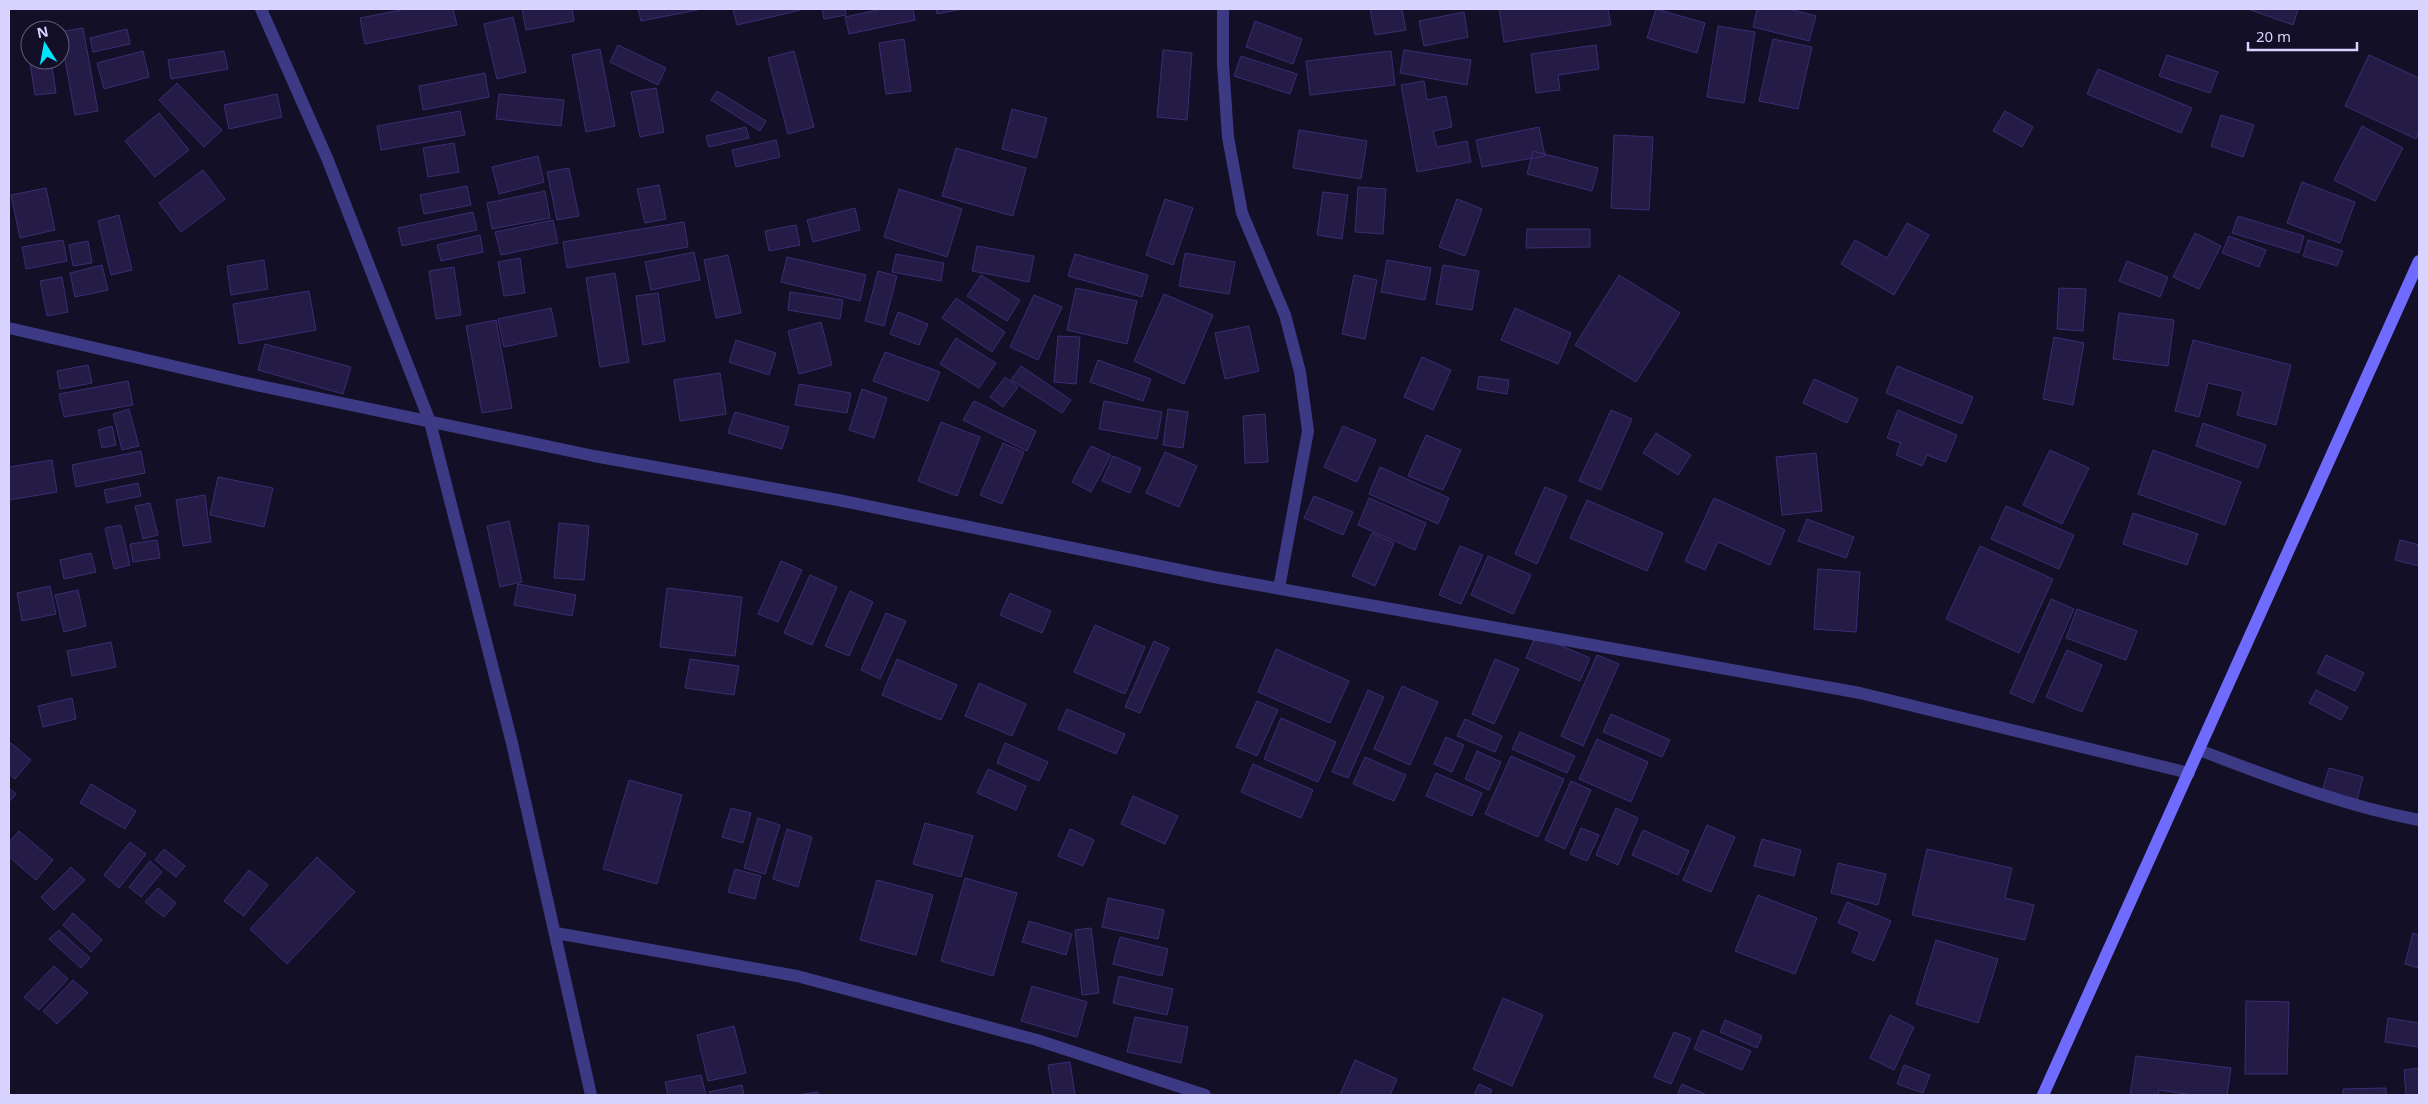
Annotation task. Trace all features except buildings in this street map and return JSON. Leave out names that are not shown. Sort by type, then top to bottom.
[{"type":"street","points":[[261,9],[327,158],[430,422],[512,743],[591,1095]]},
{"type":"street","points":[[1223,9],[1223,64],[1228,137],[1242,213],[1286,315],[1300,372],[1308,431],[1279,588]]},
{"type":"street","points":[[2044,1095],[2419,261]]},
{"type":"street","points":[[9,328],[430,422],[594,456],[838,500],[1279,588],[1860,693],[2189,773]]},
{"type":"street","points":[[2199,750],[2285,783],[2379,812],[2419,820]]},
{"type":"street","points":[[556,933],[797,976],[1037,1040],[1205,1095]]}]
